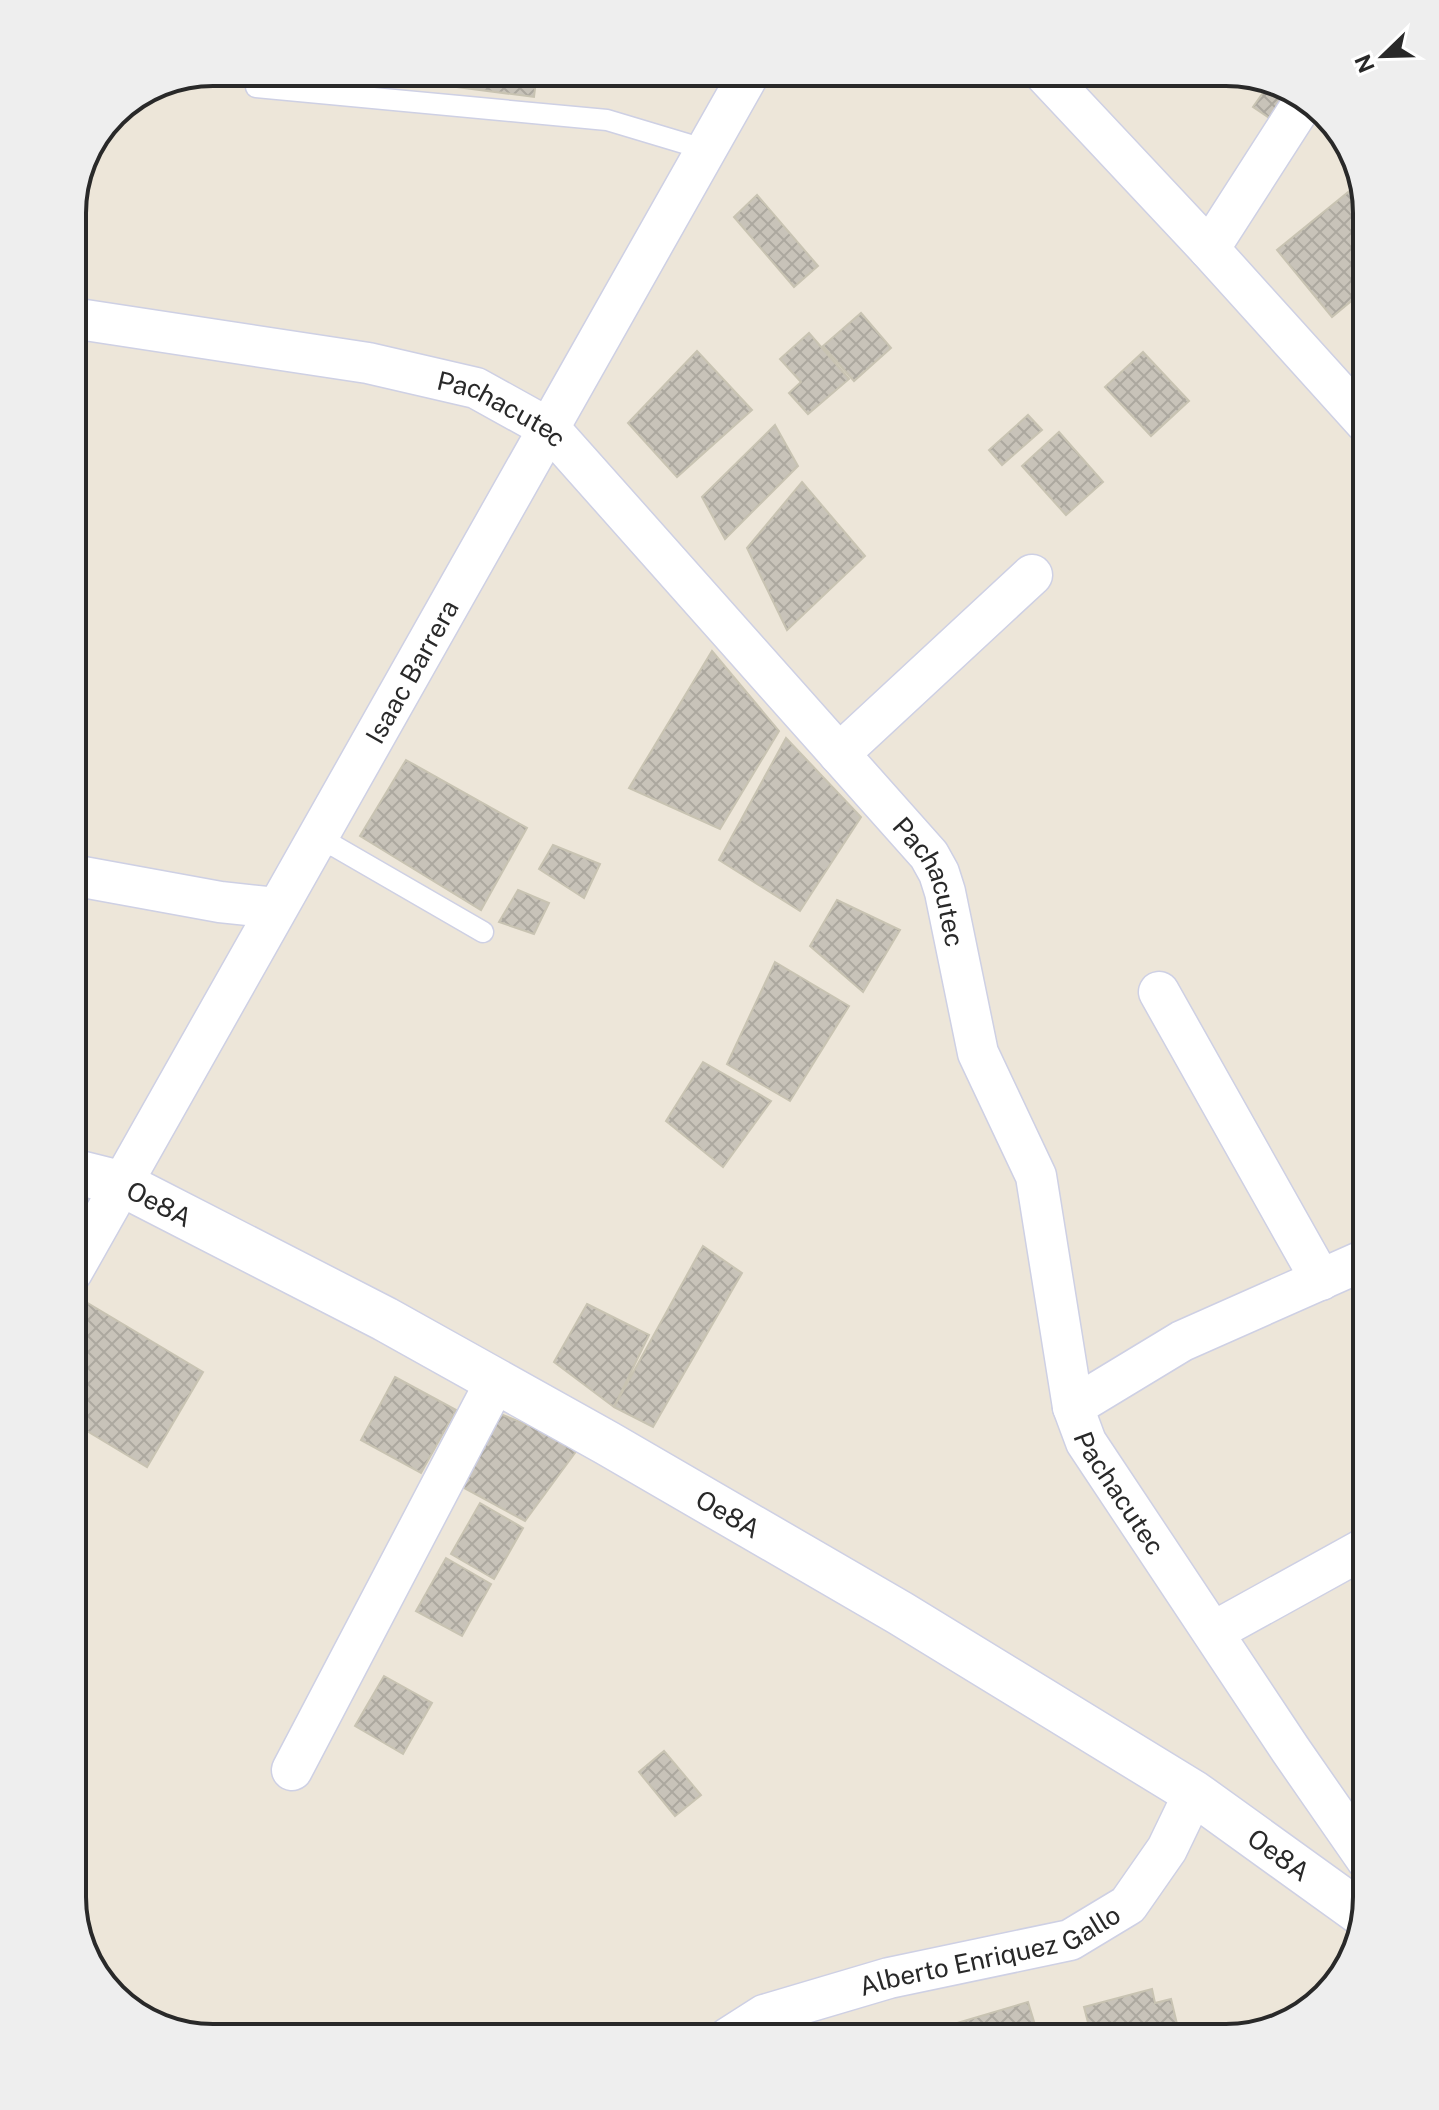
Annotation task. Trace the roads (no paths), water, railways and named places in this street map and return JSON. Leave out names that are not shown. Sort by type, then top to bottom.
[{"type":"street","name":"Isaac Barrera","points":[[86,1246],[742,86]]},
{"type":"street","points":[[1056,86],[1353,408]]},
{"type":"street","points":[[1209,249],[1299,109]]},
{"type":"street","name":"Pachacutec","points":[[86,320],[368,363],[476,388],[550,429],[929,855],[939,873],[978,1053],[1036,1176],[1073,1407],[1086,1442],[1353,1839]]},
{"type":"street","points":[[839,754],[1032,575]]},
{"type":"street","points":[[86,878],[220,902],[276,908]]},
{"type":"street","points":[[1159,992],[1321,1280]]},
{"type":"street","name":"Oe8A","points":[[86,1174],[120,1183],[385,1319],[496,1381],[886,1606],[1194,1793],[1353,1903]]},
{"type":"street","points":[[1073,1407],[1182,1341],[1353,1265]]},
{"type":"street","points":[[292,1770],[496,1381]]},
{"type":"street","points":[[1213,1632],[1353,1555]]},
{"type":"street","name":"Alberto Enriquez Gallo","points":[[750,2024],[764,2015],[889,1978],[1070,1940],[1128,1905],[1167,1849],[1194,1793]]},
{"type":"lane","points":[[256,87],[607,120],[707,150]]},
{"type":"lane","points":[[316,840],[336,847],[483,932]]}]
